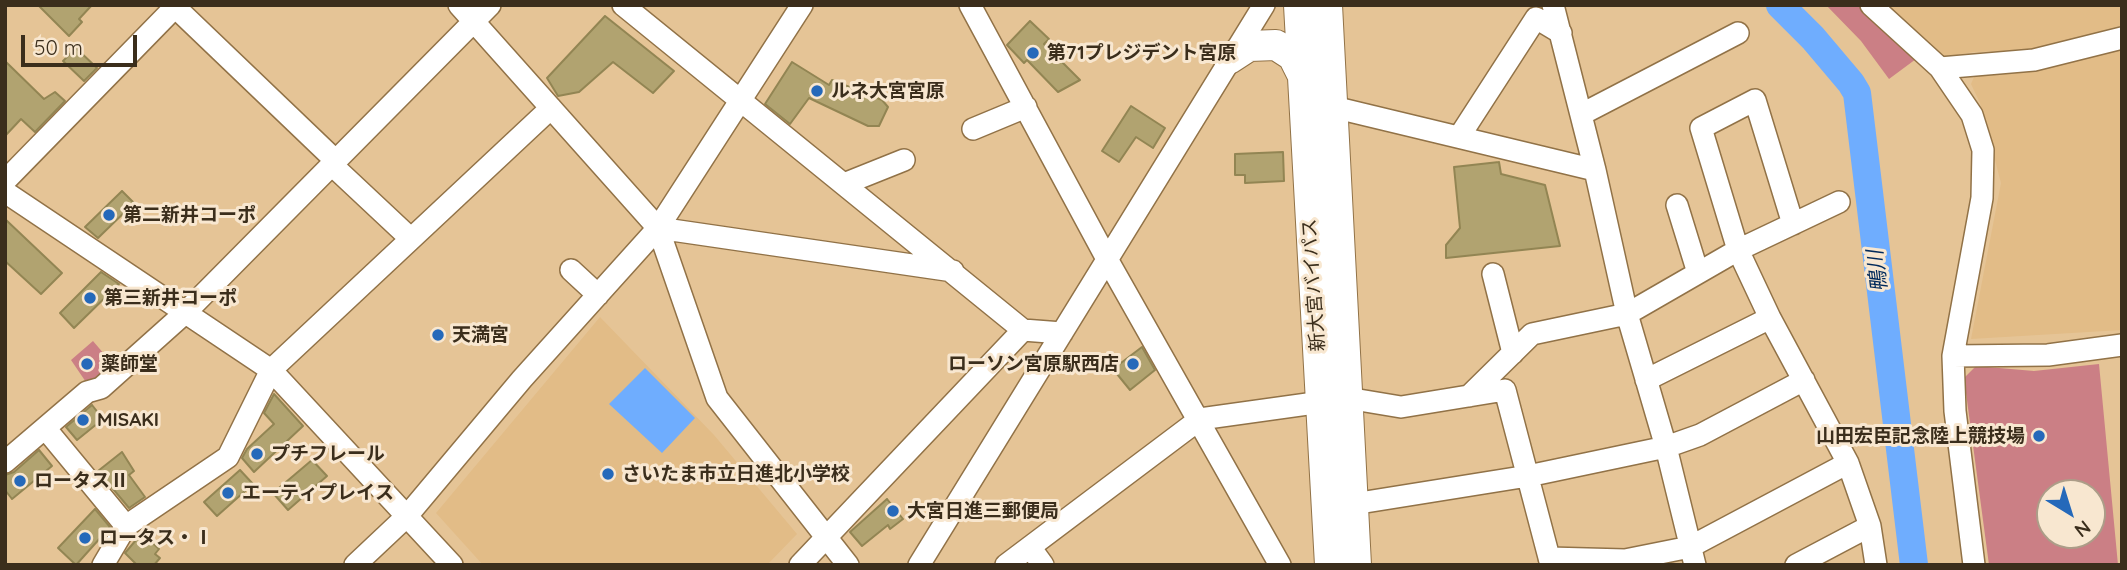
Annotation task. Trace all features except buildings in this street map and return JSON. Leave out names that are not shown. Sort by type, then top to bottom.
[{"type":"highway","name":"新大宮バイパス","points":[[1299,5],[1302,74],[1334,400],[1353,504],[1356,565]]},
{"type":"highway","name":"新大宮バイパス","points":[[1327,5],[1333,107],[1334,400],[1330,565]]},
{"type":"highway","points":[[1229,59],[1249,46],[1276,45],[1293,56],[1302,74]]},
{"type":"street","points":[[459,5],[657,229],[717,398],[848,565]]},
{"type":"street","points":[[5,462],[87,392],[101,388],[186,312],[490,5]]},
{"type":"street","points":[[623,5],[1023,330],[1062,333]]},
{"type":"street","points":[[355,565],[407,516],[657,229],[742,102],[802,5]]},
{"type":"street","points":[[970,5],[1107,259],[1169,370],[1200,419],[1280,565]]},
{"type":"street","points":[[919,565],[1264,5]]},
{"type":"street","points":[[1553,5],[1582,114],[1627,314],[1666,447],[1693,556]]},
{"type":"street","points":[[1871,5],[1940,68],[1967,107],[1983,150],[1982,198],[1953,356],[1955,411],[1974,565]]},
{"type":"street","points":[[5,181],[175,6],[411,239]]},
{"type":"street","points":[[1459,137],[1536,18],[1561,33]]},
{"type":"street","points":[[1582,114],[1738,33]]},
{"type":"street","points":[[1940,68],[2034,60],[2122,38]]},
{"type":"street","points":[[1793,224],[1755,100],[1701,128],[1738,250],[1770,318],[1848,463],[1870,526],[1876,565]]},
{"type":"street","points":[[973,130],[1026,107]]},
{"type":"street","points":[[1333,107],[1595,170]]},
{"type":"street","points":[[103,565],[126,526],[228,457],[271,370],[551,108]]},
{"type":"street","points":[[844,184],[904,160]]},
{"type":"street","points":[[5,192],[271,370],[452,565]]},
{"type":"street","points":[[1469,396],[1532,334],[1627,314],[1738,250],[1839,202]]},
{"type":"street","points":[[1677,205],[1698,273]]},
{"type":"street","points":[[657,229],[953,271]]},
{"type":"street","points":[[570,270],[598,295]]},
{"type":"street","points":[[1493,274],[1513,353]]},
{"type":"street","points":[[1646,380],[1770,318]]},
{"type":"street","points":[[800,565],[1023,330]]},
{"type":"street","points":[[1953,356],[2048,355],[2122,345]]},
{"type":"street","points":[[1353,504],[1528,476],[1666,447],[1700,435],[1804,380]]},
{"type":"street","points":[[1006,565],[1200,419],[1334,400],[1401,407],[1505,390],[1550,561],[1625,562],[1693,556],[1848,463]]},
{"type":"street","points":[[44,428],[126,526]]},
{"type":"street","points":[[1796,565],[1870,526]]},
{"type":"street","points":[[1030,547],[1043,565]]},
{"type":"shaded area","points":[[1826,5],[1858,5],[1916,59],[1889,79],[1861,41]]},
{"type":"shaded area","points":[[1882,5],[2122,5],[2122,25],[2038,50],[1973,52],[1946,57]]},
{"type":"shaded area","points":[[2122,45],[2122,330],[1971,339],[2001,183],[1980,103],[1971,84],[1977,70]]},
{"type":"shaded area","name":"さいたま市立日進北小学校","points":[[600,317],[714,435],[797,534],[767,565],[483,565],[436,513]]},
{"type":"shaded area","points":[[93,341],[116,368],[90,388],[71,360]]},
{"type":"shaded area","name":"山田宏臣記念陸上競技場","points":[[2099,364],[2118,565],[1989,565],[1964,378],[1976,366],[2034,371]]},
{"type":"water","points":[[645,368],[695,418],[662,453],[609,404]]},
{"type":"waterway","name":"鴨川","points":[[1780,5],[1813,38],[1857,93],[1914,565]]},
{"type":"place","name":"第71プレジデント宮原","points":[[1033,53]]},
{"type":"place","name":"ルネ大宮宮原","points":[[817,91]]},
{"type":"place","name":"第二新井コーポ","points":[[109,215]]},
{"type":"place","name":"第三新井コーポ","points":[[90,298]]},
{"type":"place","name":"天満宮","points":[[438,335]]},
{"type":"place","name":"薬師堂","points":[[87,364]]},
{"type":"place","name":"ローソン宮原駅西店","points":[[1133,364]]},
{"type":"place","name":"MISAKI","points":[[83,420]]},
{"type":"place","name":"山田宏臣記念陸上競技場","points":[[2039,436]]},
{"type":"place","name":"プチフレール","points":[[257,454]]},
{"type":"place","name":"さいたま市立日進北小学校","points":[[608,474]]},
{"type":"place","name":"ロータスⅡ","points":[[20,481]]},
{"type":"place","name":"エーティプレイス","points":[[228,493]]},
{"type":"place","name":"大宮日進三郵便局","points":[[893,511]]},
{"type":"place","name":"ロータス・Ⅰ","points":[[85,538]]}]
